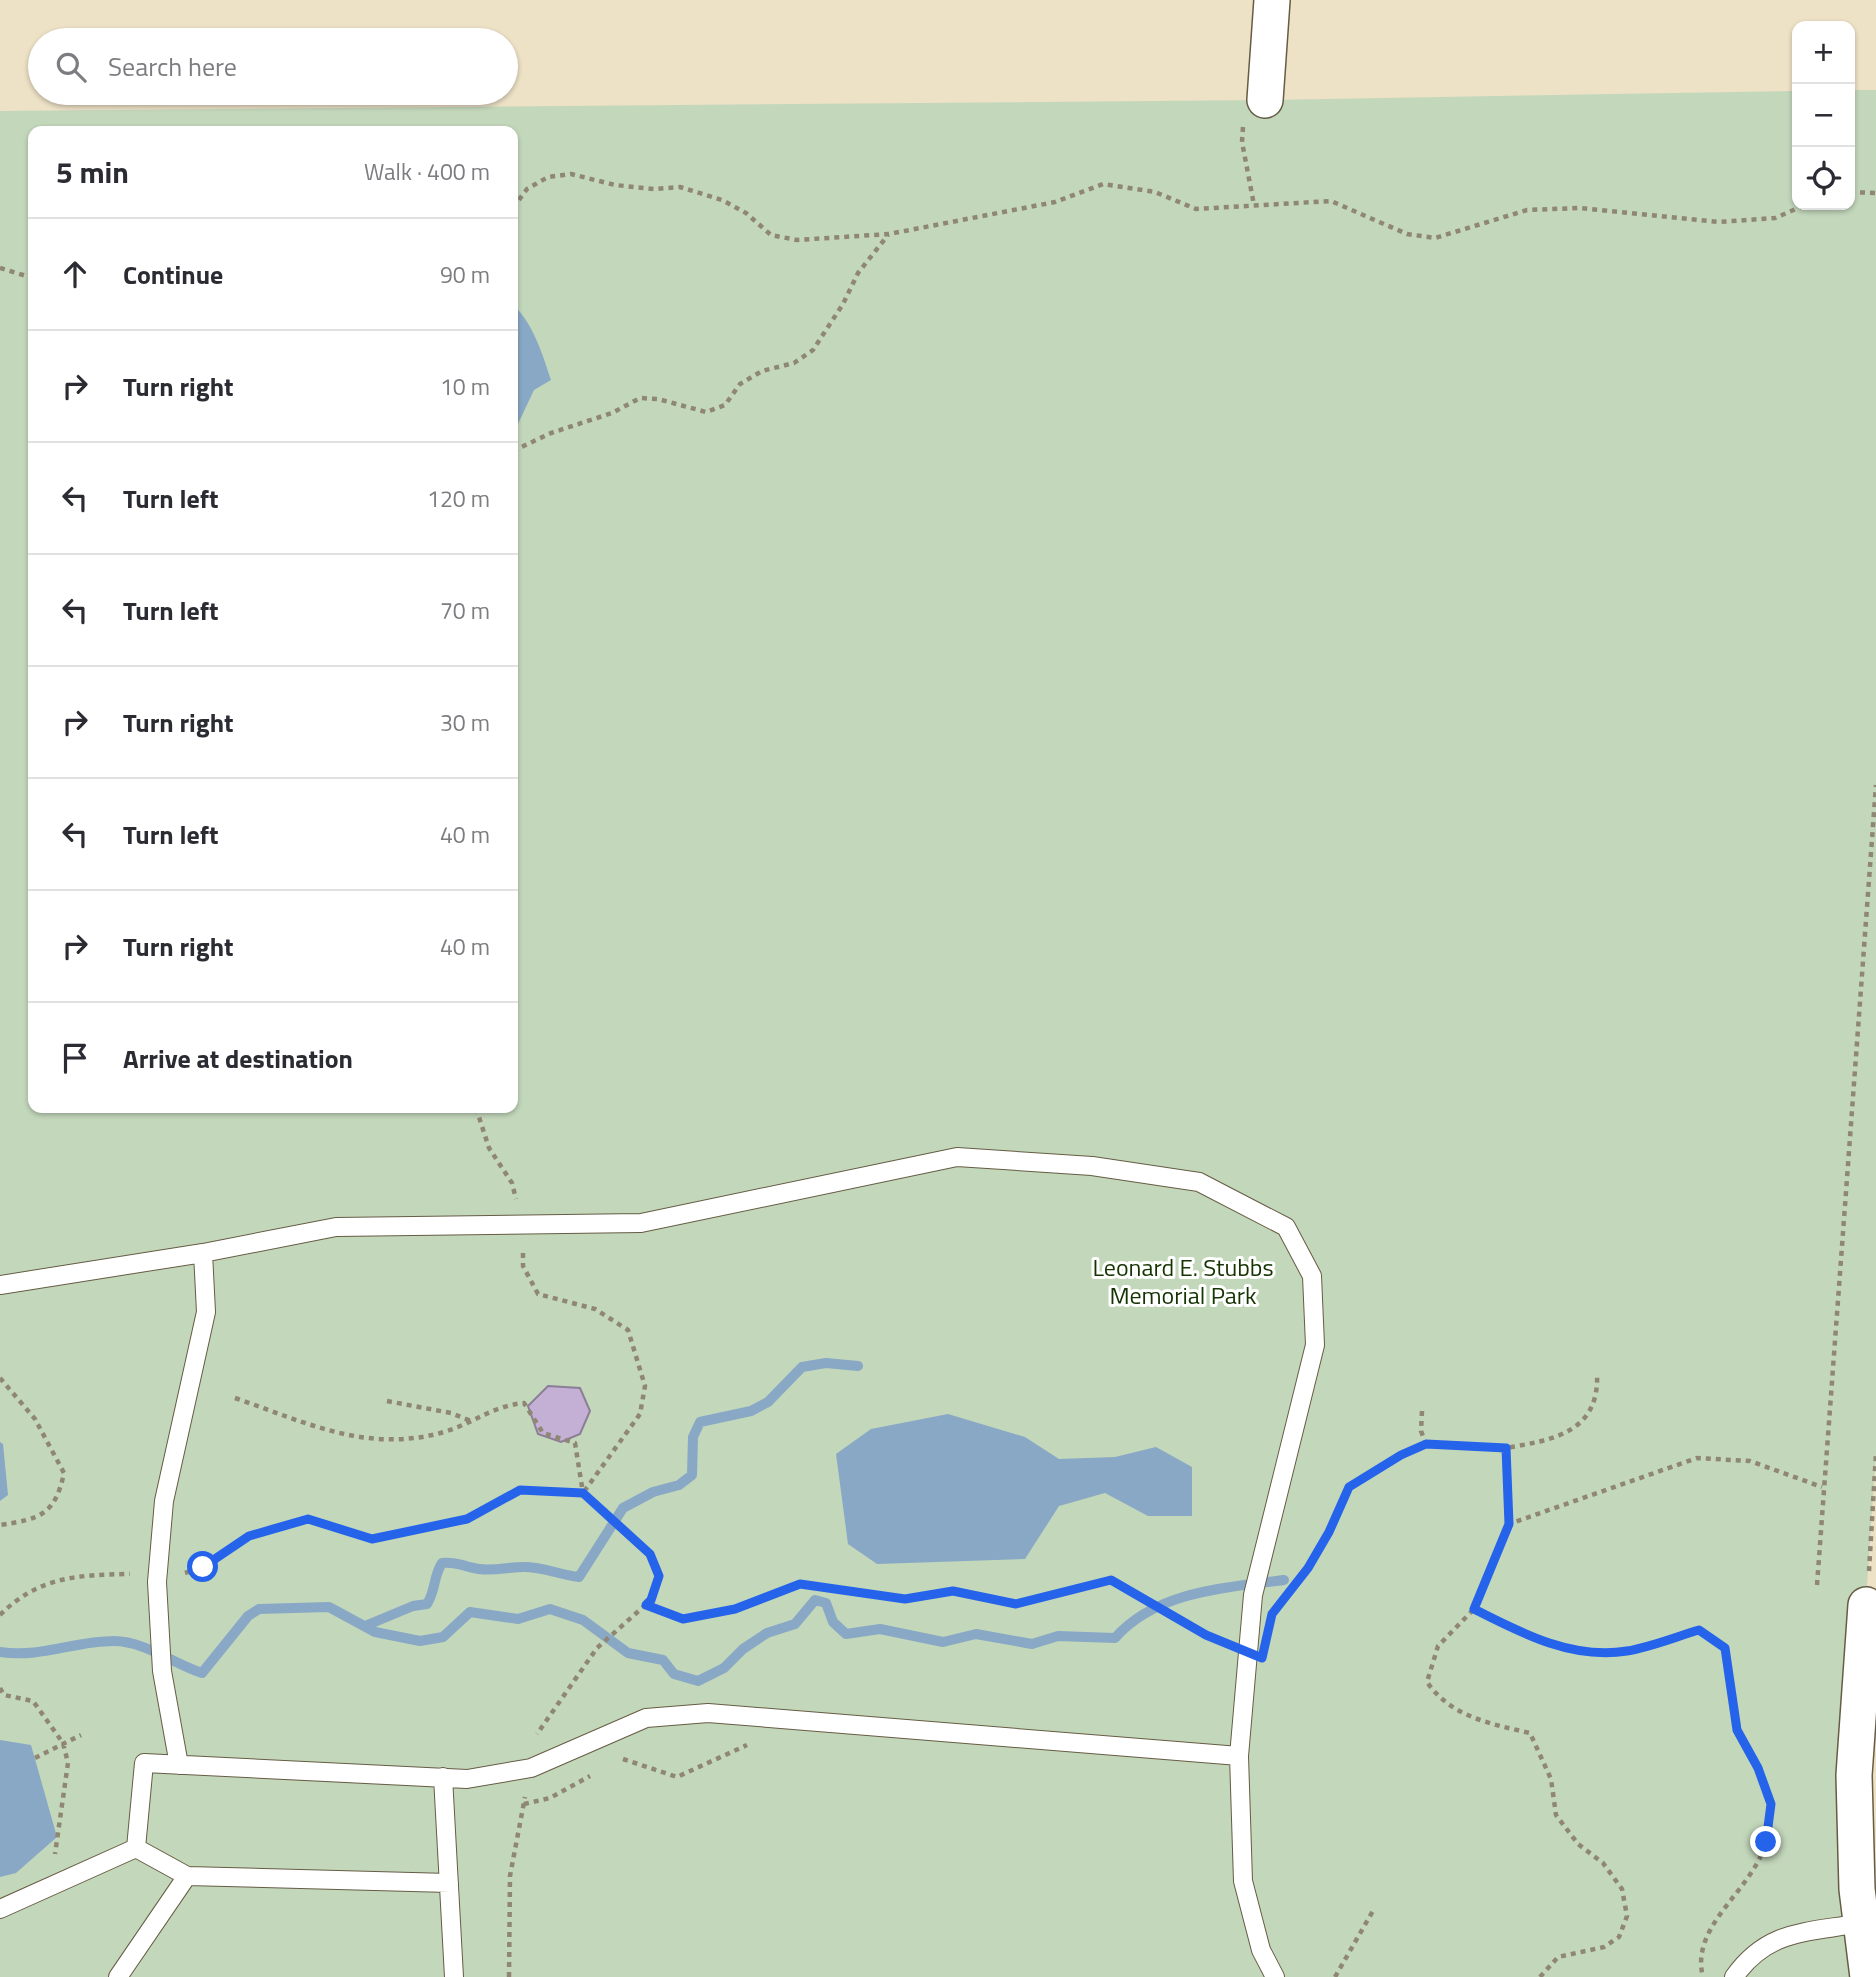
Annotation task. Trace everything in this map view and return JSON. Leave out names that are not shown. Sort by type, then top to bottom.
[{"type":"street","points":[[1265,100],[1272,0]]},
{"type":"street","points":[[1866,1605],[1865,1776],[1857,1889],[1868,1977]]},
{"type":"lane","points":[[0,1285],[203,1253],[336,1227],[641,1223],[957,1157],[1092,1166],[1199,1182],[1286,1227],[1312,1276],[1315,1345],[1253,1595],[1239,1756],[1243,1881],[1261,1950],[1275,1977]]},
{"type":"lane","points":[[179,1765],[162,1671],[157,1582],[164,1501],[206,1312],[203,1253]]},
{"type":"lane","points":[[136,1848],[144,1763],[467,1779],[531,1768],[646,1718],[708,1713],[1239,1756]]},
{"type":"lane","points":[[443,1777],[454,1977]]},
{"type":"lane","points":[[0,1909],[136,1848]]},
{"type":"lane","points":[[136,1848],[187,1876],[449,1883]]},
{"type":"lane","points":[[118,1977],[187,1876]]},
{"type":"lane","points":[[1734,1977],[1748,1957],[1774,1939],[1860,1923]]},
{"type":"path","points":[[1254,205],[1242,142],[1243,104],[1265,100]]},
{"type":"path","points":[[518,201],[527,189],[548,177],[571,174],[615,185],[654,189],[680,187],[722,200],[746,213],[771,235],[797,240],[889,234],[1055,201],[1103,184],[1155,192],[1196,209],[1331,201],[1407,234],[1435,238],[1527,210],[1579,208],[1719,222],[1775,218],[1793,210]]},
{"type":"path","points":[[1855,192],[1876,193]]},
{"type":"path","points":[[518,448],[551,433],[612,413],[640,398],[658,399],[706,412],[725,405],[740,384],[762,371],[794,363],[813,350],[843,304],[858,273],[889,234]]},
{"type":"path","points":[[0,268],[28,276]]},
{"type":"path","points":[[1816,1585],[1876,785]]},
{"type":"path","points":[[478,1113],[489,1148],[512,1183],[521,1225],[523,1266],[538,1294],[595,1309],[628,1330],[645,1386],[640,1414],[583,1493]]},
{"type":"path","points":[[1281,1605],[1308,1568],[1329,1532],[1349,1487],[1401,1455],[1426,1444],[1506,1448],[1564,1436],[1583,1420],[1594,1400],[1597,1373]]},
{"type":"path","points":[[0,1378],[35,1419],[64,1473],[58,1500],[36,1519],[0,1525]]},
{"type":"path","points":[[235,1398],[328,1432],[372,1440],[442,1432],[472,1421],[502,1405],[524,1403],[543,1433],[575,1443],[583,1493],[650,1554],[659,1576],[651,1600],[597,1648],[533,1740],[531,1768],[510,1876],[509,1977]]},
{"type":"path","points":[[387,1401],[451,1412],[472,1421]]},
{"type":"path","points":[[1422,1411],[1421,1431],[1426,1444]]},
{"type":"path","points":[[1506,1448],[1509,1524],[1474,1609],[1438,1646],[1427,1682],[1438,1697],[1476,1720],[1530,1733],[1550,1779],[1556,1815],[1578,1844],[1603,1863],[1622,1889],[1627,1916],[1619,1937],[1604,1947],[1558,1957],[1541,1977]]},
{"type":"path","points":[[1866,1605],[1876,1453]]},
{"type":"path","points":[[1509,1524],[1697,1458],[1750,1461],[1822,1487]]},
{"type":"path","points":[[0,1615],[20,1595],[55,1581],[99,1575],[139,1574],[157,1582],[203,1567],[249,1536],[308,1519],[372,1539],[467,1519],[520,1490],[583,1493]]},
{"type":"path","points":[[646,1605],[683,1619],[735,1609],[800,1584],[905,1599],[953,1591],[1016,1604],[1111,1580],[1206,1635],[1248,1654]]},
{"type":"path","points":[[1474,1609],[1532,1639],[1594,1653],[1627,1651],[1699,1630],[1725,1648],[1737,1730],[1758,1768],[1771,1804],[1766,1842],[1753,1871],[1707,1934],[1699,1963],[1703,1977]]},
{"type":"path","points":[[0,1688],[2,1696],[33,1701],[63,1743],[68,1763],[50,1887]]},
{"type":"path","points":[[616,1760],[627,1759],[677,1777],[799,1720]]},
{"type":"path","points":[[35,1758],[81,1735]]},
{"type":"path","points":[[524,1804],[550,1798],[594,1774]]},
{"type":"path","points":[[1335,1977],[1374,1909]]},
{"type":"green space","name":"Leonard E. Stubbs Memorial Park","points":[[1855,90],[1876,90],[1876,1453],[1854,1775],[1868,1977],[0,1977],[0,111],[1265,100],[1792,91],[1792,210],[1855,210]]},
{"type":"water","points":[[518,310],[541,350],[551,380],[534,390],[518,424]]},
{"type":"water","points":[[948,1414],[1025,1437],[1059,1459],[1115,1457],[1156,1447],[1192,1467],[1192,1516],[1148,1516],[1105,1493],[1059,1506],[1025,1559],[877,1564],[848,1544],[836,1454],[871,1429]]},
{"type":"water","points":[[0,1442],[3,1444],[8,1495],[0,1501]]},
{"type":"water","points":[[0,1740],[31,1745],[57,1837],[16,1873],[0,1877]]},
{"type":"building","points":[[548,1386],[580,1388],[590,1411],[580,1434],[561,1442],[538,1434],[528,1406]]},
{"type":"waterway","points":[[365,1626],[413,1606],[427,1604],[442,1563],[485,1569],[531,1567],[579,1577],[623,1508],[653,1492],[679,1485],[692,1475],[693,1437],[700,1422],[751,1411],[768,1402],[802,1367],[826,1363],[858,1366]]},
{"type":"waterway","points":[[0,1652],[30,1653],[99,1642],[125,1642],[202,1673],[248,1616],[259,1609],[329,1607],[375,1632],[420,1641],[443,1637],[470,1612],[518,1619],[550,1609],[583,1620],[628,1653],[663,1660],[674,1674],[698,1681],[724,1668],[743,1649],[767,1633],[795,1624],[815,1600],[826,1603],[833,1622],[846,1634],[880,1629],[943,1642],[976,1634],[1032,1644],[1058,1636],[1115,1638],[1150,1610],[1171,1601],[1215,1589],[1284,1580]]},
{"type":"route","points":[[203,1567],[249,1536],[308,1519],[372,1539],[467,1519],[520,1490],[583,1493],[650,1554],[659,1576],[651,1600],[646,1605],[683,1619],[735,1609],[800,1584],[905,1599],[953,1591],[1016,1604],[1111,1580],[1206,1635],[1262,1658],[1272,1614],[1308,1568],[1329,1532],[1349,1487],[1401,1455],[1426,1444],[1506,1448],[1509,1524],[1474,1609],[1532,1639],[1594,1653],[1627,1651],[1699,1630],[1725,1648],[1737,1730],[1758,1768],[1771,1804],[1766,1842]]}]
